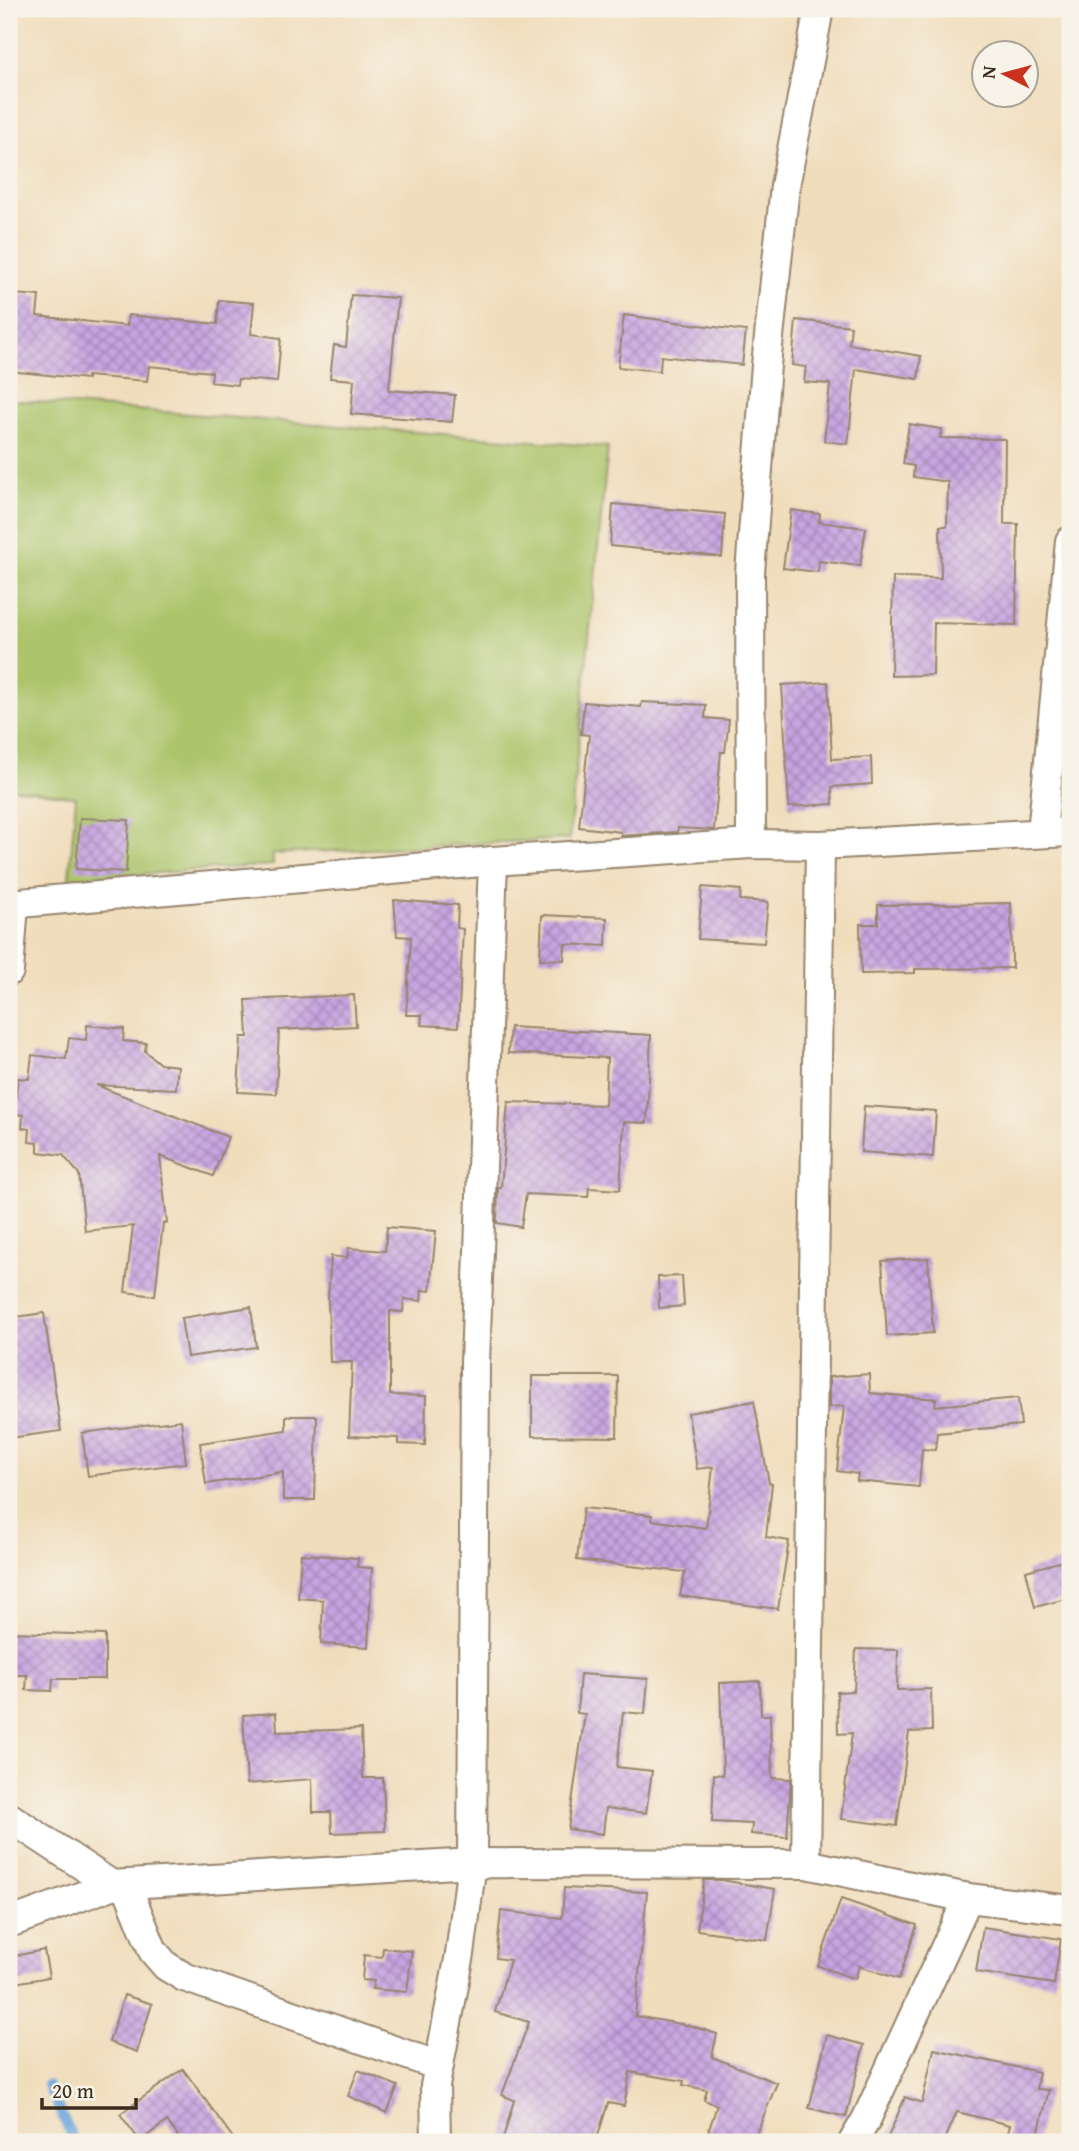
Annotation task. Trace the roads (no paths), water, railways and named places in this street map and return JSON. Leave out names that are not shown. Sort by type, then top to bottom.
[{"type":"street","points":[[751,844],[750,573],[765,379],[785,186],[819,9]]},
{"type":"street","points":[[1042,833],[1070,541]]},
{"type":"street","points":[[9,971],[11,904],[493,860],[751,844],[820,845],[1070,832]]},
{"type":"street","points":[[806,1864],[820,845]]},
{"type":"street","points":[[436,2142],[435,2086],[460,1954],[472,1863],[474,1363],[493,860]]},
{"type":"street","points":[[9,1817],[119,1885],[153,1951],[166,1966],[184,1977],[439,2066]]},
{"type":"street","points":[[9,1923],[119,1885],[472,1863],[806,1864],[968,1898],[1070,1910]]},
{"type":"street","points":[[853,2142],[866,2120],[968,1898]]},
{"type":"waterway","points":[[47,2085],[75,2142]]}]
